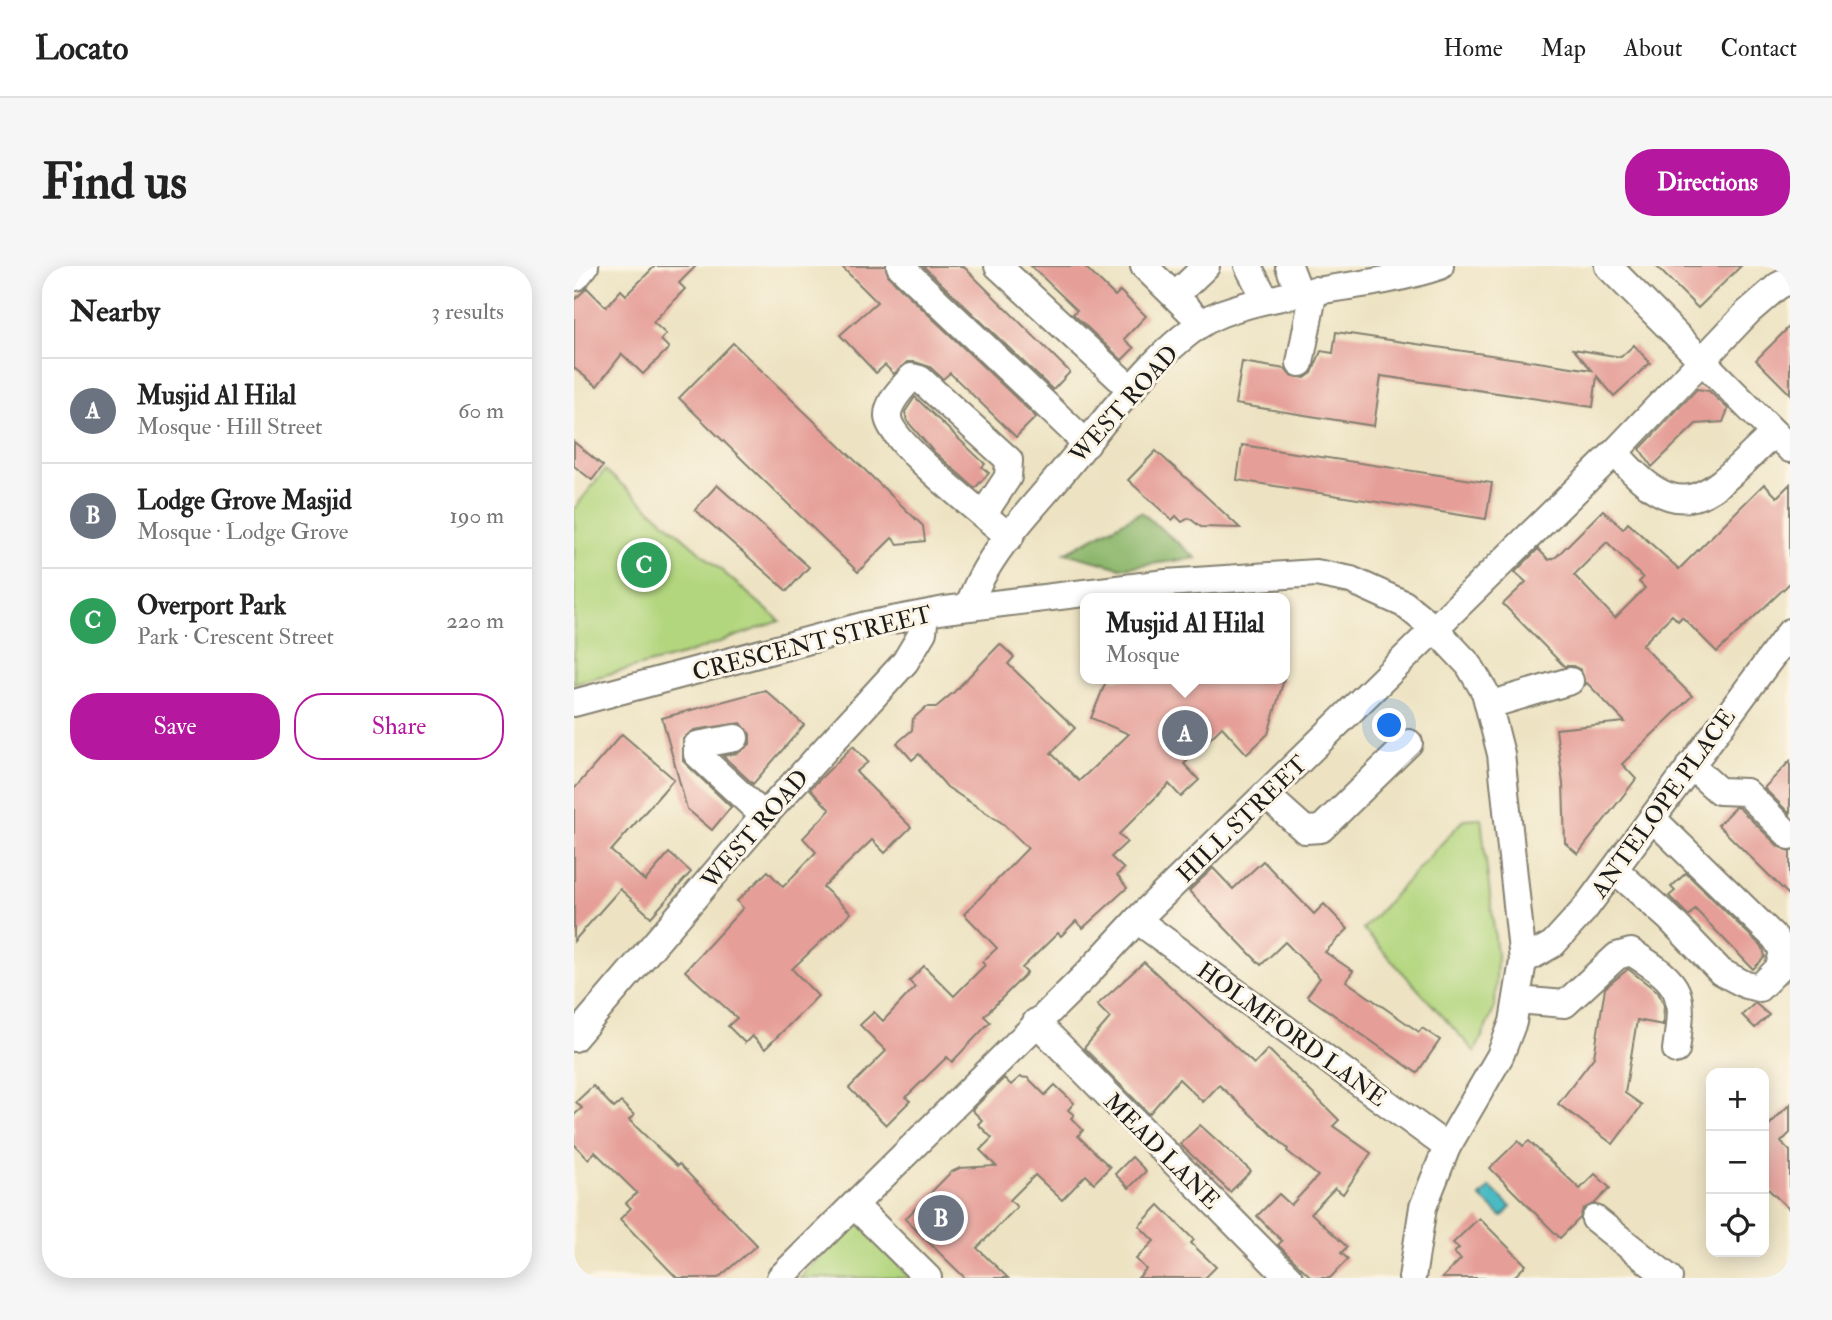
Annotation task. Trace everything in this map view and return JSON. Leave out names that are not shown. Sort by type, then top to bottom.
[{"type":"street","points":[[900,266],[1087,444]]},
{"type":"street","points":[[999,266],[1132,390]]},
{"type":"street","points":[[1143,266],[1202,323]]},
{"type":"street","points":[[1175,296],[1206,266]]},
{"type":"street","points":[[1248,266],[1266,300]]},
{"type":"street","points":[[1289,266],[1306,291],[1300,363]]},
{"type":"street","name":"WEST ROAD","points":[[968,607],[986,568],[1010,537],[1132,390],[1202,323],[1266,300],[1306,291],[1402,279],[1440,266]]},
{"type":"street","points":[[1608,266],[1782,441],[1698,497],[1681,500],[1651,490],[1615,452]]},
{"type":"street","name":"HILL STREET","points":[[780,1278],[1137,920],[1615,452],[1705,361],[1748,312],[1778,286],[1790,281]]},
{"type":"street","points":[[983,515],[1008,477],[1009,460],[930,387],[912,377],[890,405],[889,423],[937,475],[983,515],[1010,537]]},
{"type":"street","name":"CRESCENT STREET","points":[[1087,593],[1180,582],[1315,573],[1351,580],[1383,592],[1435,629],[1469,665],[1489,705],[1496,727],[1507,801],[1523,961],[1517,1000],[1500,1056],[1447,1147],[1423,1207],[1412,1278]]},
{"type":"street","name":"CRESCENT STREET","points":[[574,703],[866,625],[968,607],[1080,594]]},
{"type":"street","name":"WEST ROAD","points":[[574,1038],[764,816],[905,662],[923,632],[925,615]]},
{"type":"street","name":"ANTELOPE PLACE","points":[[1523,961],[1553,944],[1615,870],[1790,632]]},
{"type":"street","points":[[1489,705],[1570,681]]},
{"type":"street","points":[[734,738],[697,745],[697,754],[764,816]]},
{"type":"street","points":[[1266,795],[1305,830],[1321,829],[1409,743]]},
{"type":"street","points":[[1690,765],[1719,790],[1746,792],[1790,836]]},
{"type":"street","points":[[1615,870],[1670,918],[1721,972],[1759,988],[1779,968],[1783,951],[1775,938],[1653,819]]},
{"type":"street","name":"HOLMFORD LANE","points":[[1137,920],[1447,1147]]},
{"type":"street","points":[[1517,1000],[1565,1004],[1617,956],[1631,952],[1677,990],[1682,1007],[1676,1050]]},
{"type":"street","name":"MEAD LANE","points":[[1036,1022],[1289,1278]]},
{"type":"street","points":[[853,1205],[928,1278]]},
{"type":"street","points":[[1595,1219],[1669,1278]]},
{"type":"green space","points":[[605,470],[780,621],[683,655],[574,683],[574,509]]},
{"type":"green space","points":[[1141,512],[1196,558],[1121,568],[1065,553]]},
{"type":"green space","points":[[1481,818],[1497,955],[1495,1007],[1475,1052],[1363,929],[1464,819]]},
{"type":"green space","points":[[856,1220],[911,1278],[799,1278]]},
{"type":"water","points":[[1490,1187],[1511,1207],[1502,1217],[1480,1197]]},
{"type":"building","points":[[655,266],[696,266],[679,283],[685,289],[653,322],[666,334],[661,340],[669,348],[643,374],[622,354],[597,386],[574,368],[574,300],[587,288],[606,307],[621,290],[626,295]]},
{"type":"building","points":[[841,266],[885,266],[889,277],[1036,417],[1016,437],[950,373],[943,379],[930,367],[907,362],[894,374],[885,365],[876,373],[840,335],[877,302]]},
{"type":"building","points":[[923,266],[963,266],[1070,372],[1053,390]]},
{"type":"building","points":[[1031,266],[1084,266],[1115,296],[1120,291],[1146,316],[1124,339],[1134,348],[1122,360],[1073,314],[1077,310]]},
{"type":"building","points":[[1656,266],[1741,266],[1698,308]]},
{"type":"building","points":[[1790,326],[1790,394],[1756,360]]},
{"type":"building","points":[[1336,332],[1592,370],[1573,349],[1621,357],[1634,345],[1650,363],[1614,396],[1597,376],[1593,407],[1381,376],[1374,426],[1235,404],[1242,362],[1285,369],[1290,375],[1305,378],[1312,373],[1321,351],[1333,353]]},
{"type":"building","points":[[733,343],[923,526],[925,541],[898,544],[892,538],[858,572],[679,398]]},
{"type":"building","points":[[1697,389],[1709,391],[1728,409],[1723,422],[1696,424],[1652,467],[1640,449]]},
{"type":"building","points":[[915,397],[985,464],[982,467],[989,473],[975,488],[932,450],[907,421],[905,412]]},
{"type":"building","points":[[574,442],[603,466],[592,480],[574,466]]},
{"type":"building","points":[[1242,445],[1492,483],[1486,519],[1237,480]]},
{"type":"building","points":[[1156,451],[1240,528],[1201,527],[1189,518],[1182,522],[1176,516],[1172,520],[1128,480]]},
{"type":"building","points":[[1764,484],[1777,497],[1790,484],[1790,583],[1717,652],[1682,617],[1678,621],[1672,615],[1642,645],[1692,696],[1622,764],[1636,779],[1578,854],[1565,843],[1563,784],[1556,729],[1625,722],[1587,683],[1585,685],[1581,670],[1564,666],[1503,604],[1526,582],[1515,572],[1538,549],[1549,560],[1556,557],[1603,510],[1623,529],[1628,523],[1679,569]],"holes":[[[1607,542],[1643,578],[1639,582],[1645,588],[1615,618],[1574,575]]]},
{"type":"building","points":[[717,485],[809,567],[787,591],[695,510]]},
{"type":"building","points":[[1000,644],[1014,657],[1008,664],[1075,728],[1051,753],[1079,781],[1129,734],[1091,718],[1105,684],[1283,684],[1268,734],[1247,754],[1222,727],[1184,764],[1199,780],[1181,797],[1169,784],[1119,834],[1127,842],[1111,857],[1124,869],[1117,875],[1127,888],[1083,928],[1076,921],[1061,936],[1058,933],[1022,968],[1027,973],[984,1016],[990,1022],[952,1062],[947,1057],[906,1097],[910,1101],[886,1125],[849,1088],[886,1051],[860,1025],[874,1012],[883,1021],[915,987],[909,981],[924,966],[954,996],[985,965],[982,962],[997,948],[964,914],[1028,848],[1002,823],[947,787],[919,754],[912,760],[897,743],[912,730],[913,719],[926,707],[936,707]]},
{"type":"building","points":[[765,690],[804,725],[753,784],[723,756],[738,753],[750,744],[750,734],[741,723],[694,730],[683,739],[683,761],[731,807],[712,830],[687,809],[662,718]]},
{"type":"building","points":[[622,734],[674,779],[611,851],[645,881],[669,853],[691,872],[651,917],[620,889],[574,941],[574,789]]},
{"type":"building","points":[[853,746],[868,762],[856,772],[911,827],[885,853],[872,840],[823,887],[851,913],[792,969],[818,996],[765,1049],[752,1036],[745,1043],[728,1026],[737,1018],[685,971],[743,908],[737,901],[768,871],[783,887],[816,852],[803,838],[830,810],[810,789]]},
{"type":"building","points":[[1790,761],[1790,814],[1764,788]]},
{"type":"building","points":[[1735,807],[1779,847],[1790,851],[1790,896],[1718,825]]},
{"type":"building","points":[[1263,861],[1314,914],[1324,904],[1348,929],[1325,952],[1353,971],[1346,981],[1419,1032],[1422,1028],[1440,1040],[1417,1073],[1307,996],[1320,978],[1285,942],[1261,965],[1189,891],[1213,868],[1233,889]]},
{"type":"building","points":[[1686,873],[1763,948],[1765,957],[1753,969],[1695,909],[1689,916],[1669,896],[1675,891],[1671,887]]},
{"type":"building","points":[[1144,962],[1254,1064],[1268,1049],[1339,1120],[1333,1126],[1371,1153],[1343,1194],[1335,1188],[1311,1213],[1347,1247],[1341,1253],[1348,1259],[1330,1278],[1312,1278],[1278,1245],[1282,1241],[1257,1216],[1279,1194],[1291,1205],[1318,1176],[1287,1151],[1288,1149],[1219,1085],[1203,1102],[1179,1079],[1149,1114],[1084,1048],[1110,1018],[1097,1005]]},
{"type":"building","points":[[1628,969],[1658,992],[1664,1005],[1663,1025],[1637,1020],[1625,1093],[1642,1105],[1613,1144],[1558,1104],[1594,1057],[1605,988]]},
{"type":"building","points":[[1755,1003],[1769,1015],[1755,1028],[1742,1015]]},
{"type":"building","points":[[1020,1077],[1028,1078],[1045,1095],[1055,1085],[1074,1103],[1068,1110],[1074,1115],[1071,1118],[1083,1130],[1078,1136],[1110,1167],[1094,1183],[1086,1175],[1062,1200],[1035,1175],[1010,1200],[1017,1207],[977,1248],[1008,1278],[965,1278],[905,1219],[951,1172],[960,1168],[996,1166],[980,1150],[992,1138],[978,1124],[982,1120],[972,1110],[1004,1078],[1011,1085]]},
{"type":"building","points":[[593,1086],[614,1108],[621,1102],[634,1115],[629,1120],[677,1166],[679,1164],[757,1245],[718,1278],[677,1278],[620,1219],[631,1208],[626,1203],[637,1193],[595,1152],[588,1159],[574,1144],[574,1115],[582,1108],[576,1102]]},
{"type":"building","points":[[1790,1104],[1790,1133],[1781,1142],[1790,1151],[1790,1210],[1769,1190],[1769,1125]]},
{"type":"building","points":[[1200,1125],[1251,1171],[1230,1192],[1180,1144]]},
{"type":"building","points":[[1518,1141],[1523,1146],[1529,1141],[1580,1189],[1595,1174],[1610,1188],[1594,1204],[1583,1209],[1580,1218],[1560,1238],[1490,1168]]},
{"type":"building","points":[[1132,1157],[1146,1171],[1129,1188],[1115,1174]]},
{"type":"building","points":[[1159,1205],[1194,1240],[1191,1243],[1216,1267],[1205,1278],[1138,1278],[1146,1269],[1136,1259],[1154,1241],[1139,1226]]},
{"type":"building","points":[[1479,1218],[1526,1265],[1513,1278],[1442,1278],[1461,1259],[1454,1253],[1459,1248],[1453,1243]]},
{"type":"place","name":"Overport Park","points":[[644,565]]},
{"type":"place","name":"Musjid Al Hilal","points":[[1185,733]]},
{"type":"place","name":"Lodge Grove Masjid","points":[[941,1218]]}]
